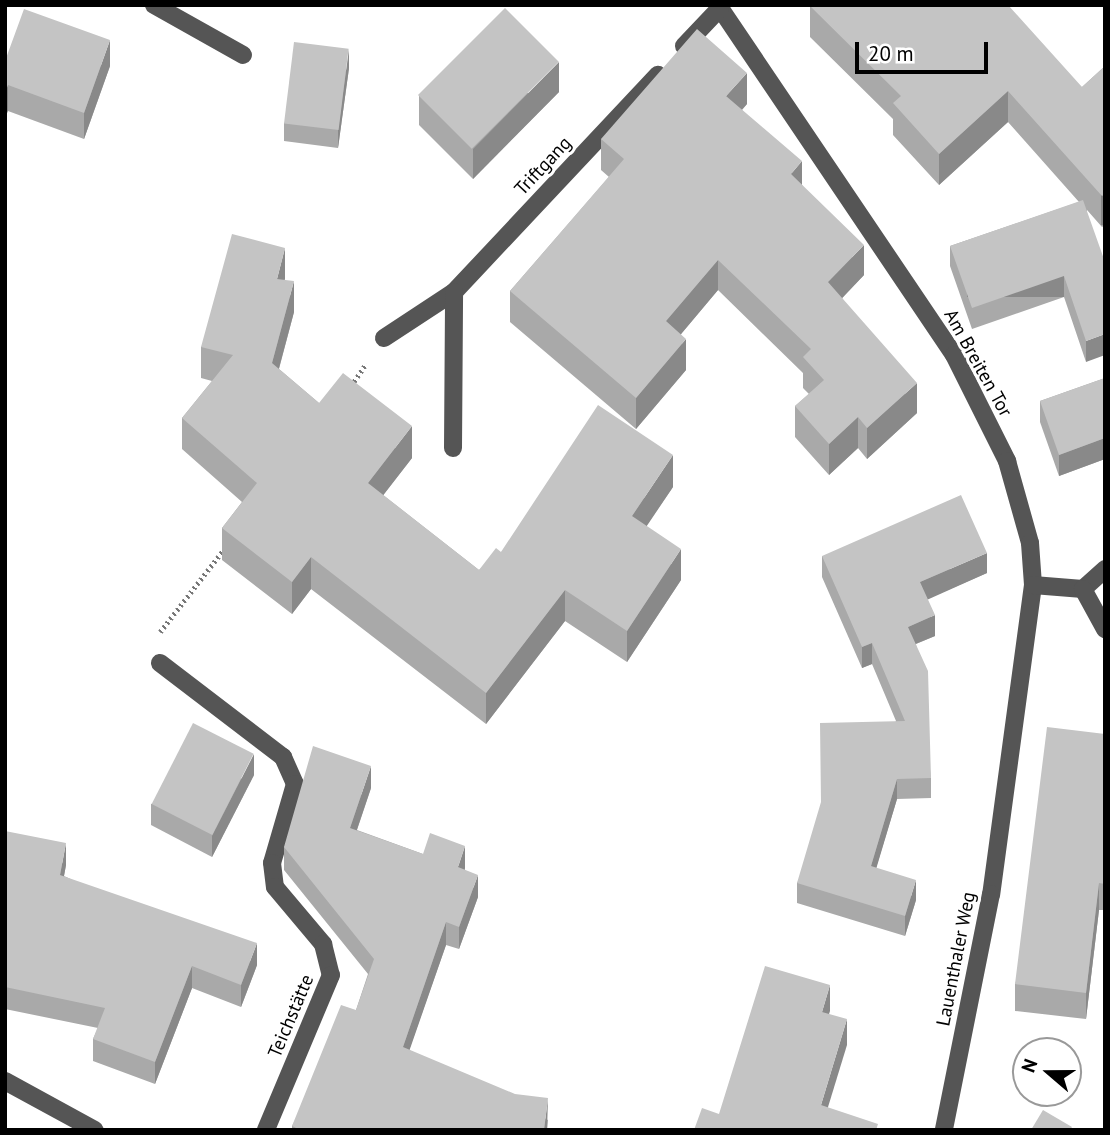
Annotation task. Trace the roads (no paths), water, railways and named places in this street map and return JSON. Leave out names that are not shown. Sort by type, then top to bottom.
[{"type":"street","points":[[154,5],[243,55]]},
{"type":"street","name":"Triftgang","points":[[384,338],[454,292],[719,7]]},
{"type":"street","name":"Am Breiten Tor","points":[[719,7],[954,355],[1020,494],[1032,585],[1004,796]]},
{"type":"street","points":[[453,448],[454,292]]},
{"type":"street","points":[[1032,585],[1083,589],[1105,569]]},
{"type":"street","points":[[1083,589],[1105,629]]},
{"type":"street","name":"Teichstätte","points":[[160,663],[283,757],[295,784],[272,863],[275,887],[323,944],[331,975],[266,1130]]},
{"type":"street","name":"Lauenthaler Weg","points":[[944,1130],[1004,796]]},
{"type":"street","points":[[5,1081],[95,1130]]}]
